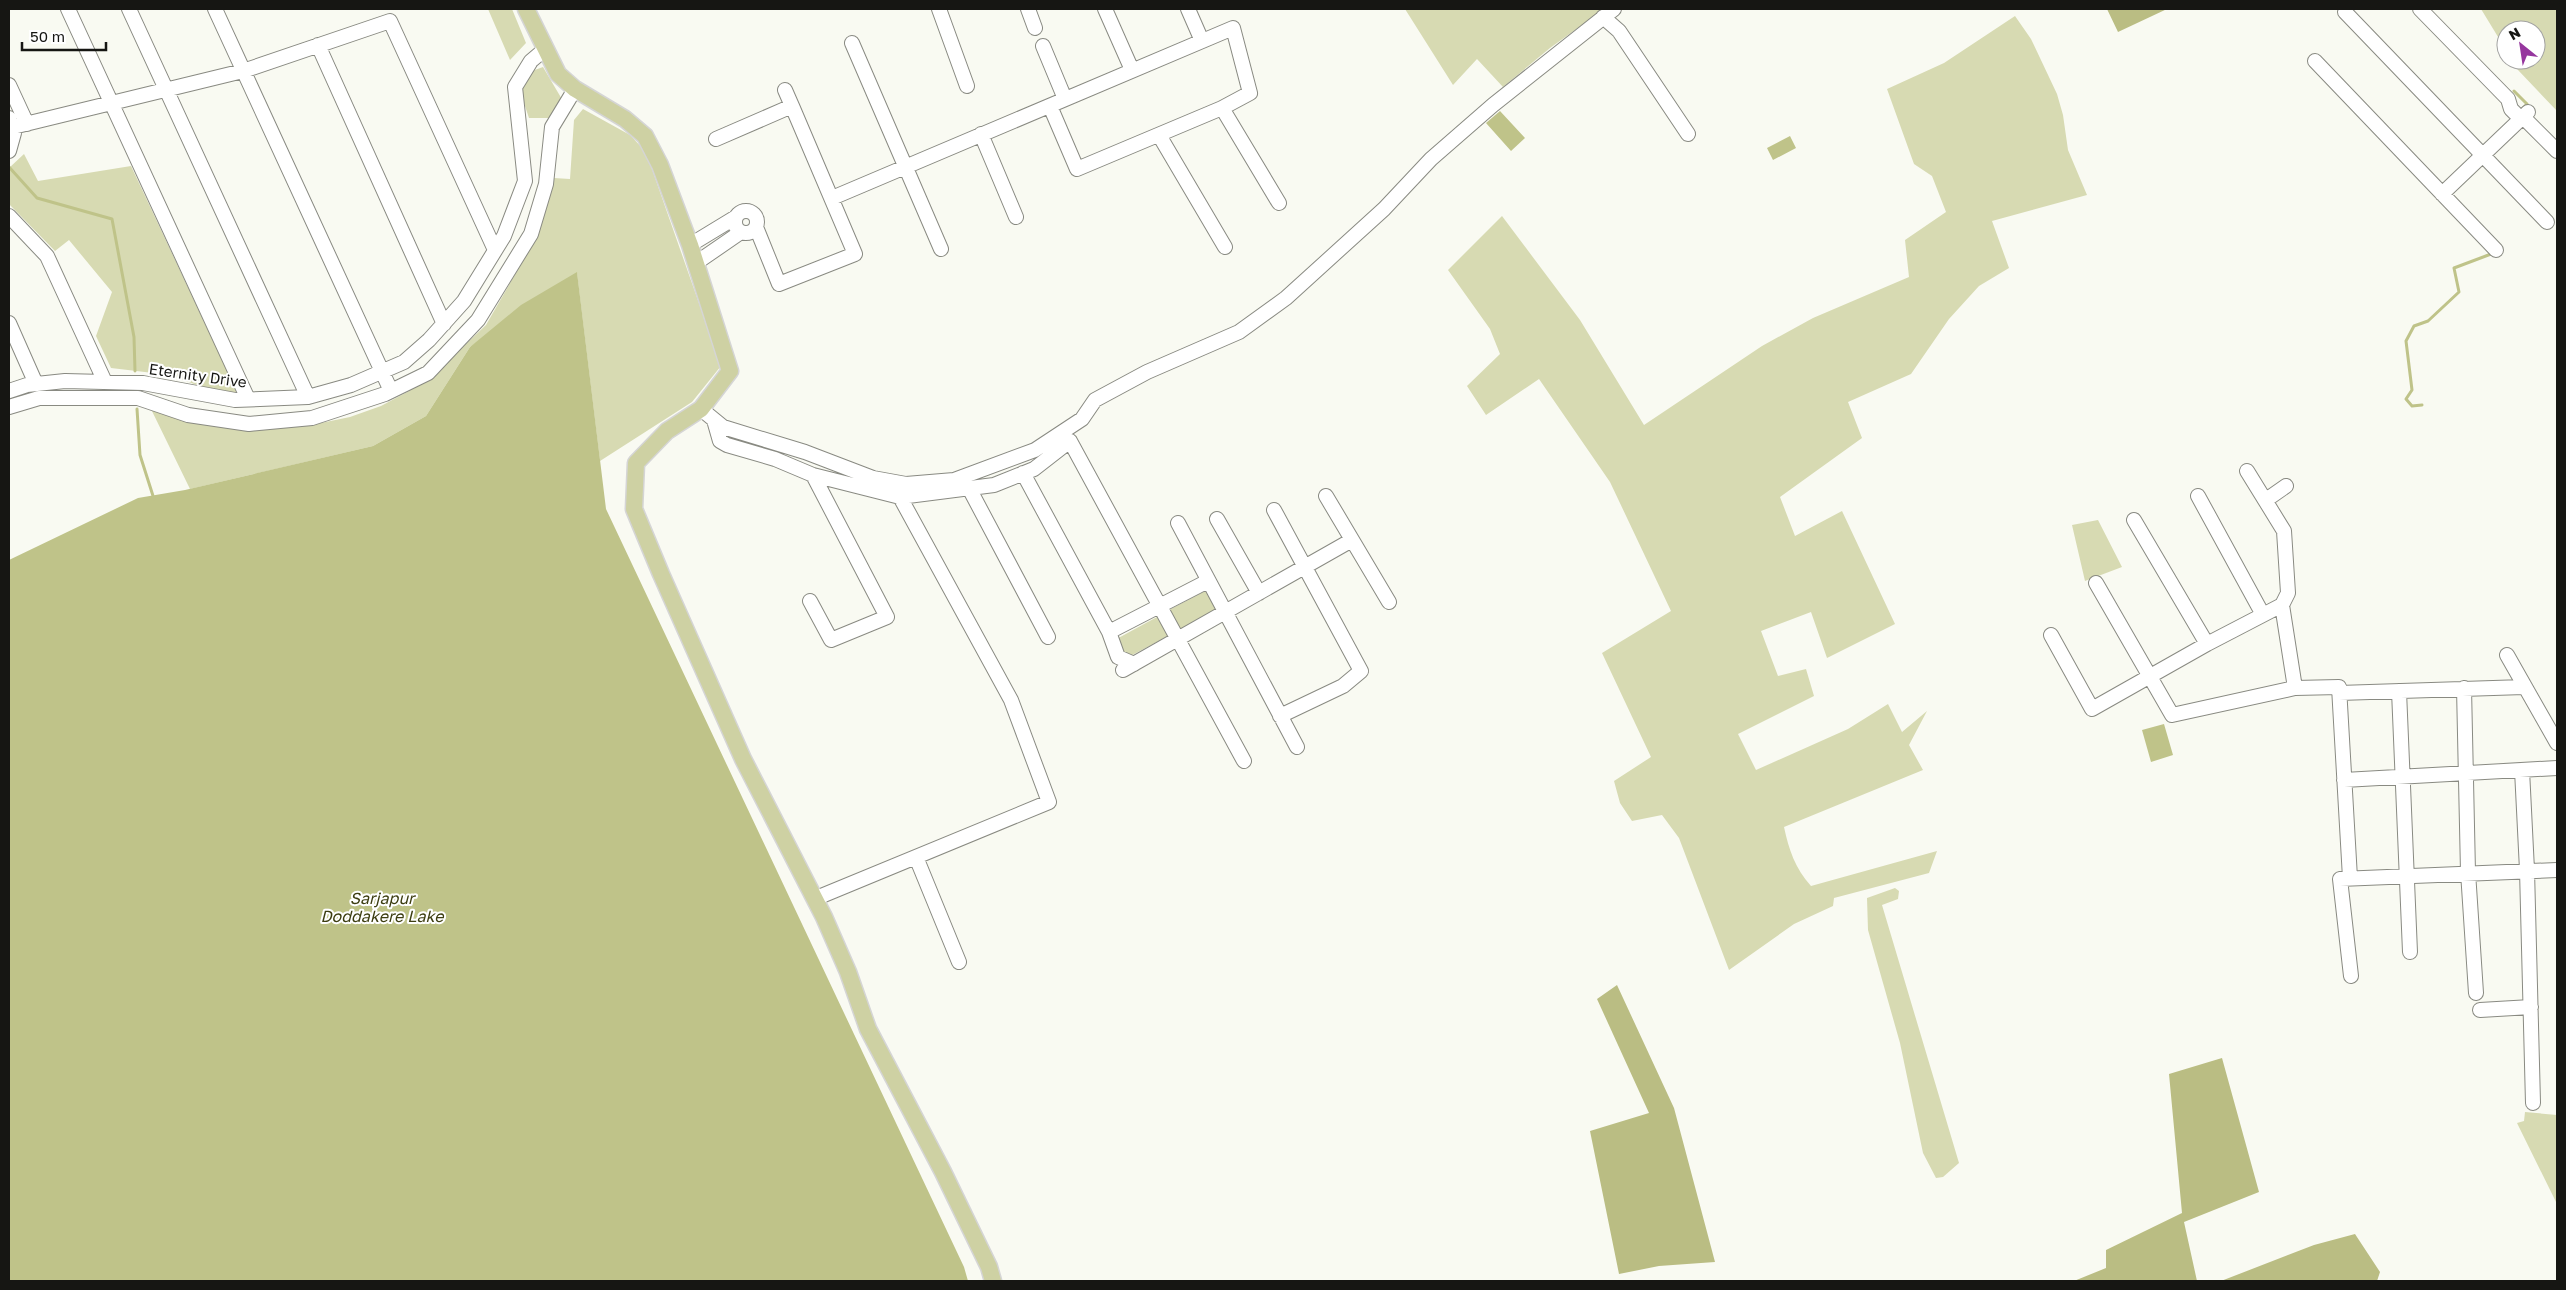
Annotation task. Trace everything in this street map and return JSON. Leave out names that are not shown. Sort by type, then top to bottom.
[{"type":"main road","points":[[526,9],[544,50],[558,74],[574,89],[625,119],[645,136],[660,165],[690,246],[730,371],[701,409],[667,431],[636,463],[634,509],[743,759],[814,898],[848,972],[868,1029],[943,1172],[989,1267],[993,1281]]},
{"type":"street","points":[[68,9],[248,399]]},
{"type":"street","points":[[129,9],[308,397]]},
{"type":"street","points":[[214,9],[391,391]]},
{"type":"street","points":[[939,9],[968,86]]},
{"type":"street","points":[[1028,9],[1035,28]]},
{"type":"street","points":[[1105,9],[1132,70]]},
{"type":"street","points":[[1188,9],[1202,41]]},
{"type":"street","points":[[2420,9],[2508,99],[2511,109],[2524,116],[2557,151]]},
{"type":"street","points":[[2344,12],[2547,222]]},
{"type":"street","points":[[701,409],[723,427],[805,452],[873,478],[906,484],[954,480],[1035,450],[1082,419],[1095,400],[1148,372],[1239,332],[1286,298],[1384,208],[1431,159],[1493,105],[1608,13],[1688,134]]},
{"type":"street","points":[[9,151],[13,140],[11,123],[27,124],[244,71],[390,21],[495,250]]},
{"type":"street","points":[[832,198],[1233,28],[1250,93],[1222,108],[1078,169],[1050,106]]},
{"type":"street","points":[[852,43],[904,166],[942,249]]},
{"type":"street","points":[[318,45],[444,324]]},
{"type":"street","points":[[1043,46],[1065,99]]},
{"type":"street","name":"Eternity Drive","points":[[9,391],[36,384],[65,381],[143,383],[235,400],[308,397],[351,385],[404,362],[430,340],[464,301],[504,236],[525,181],[521,127],[515,87],[531,61],[544,50]]},
{"type":"street","points":[[2315,61],[2496,250]]},
{"type":"street","points":[[9,85],[27,124]]},
{"type":"street","points":[[9,407],[39,398],[138,398],[188,415],[249,424],[312,418],[391,391],[428,373],[478,320],[531,234],[546,184],[552,127],[574,89]]},
{"type":"street","points":[[690,246],[745,211],[753,213],[757,220],[756,227],[779,284],[855,254],[785,90]]},
{"type":"street","points":[[716,139],[792,106]]},
{"type":"street","points":[[1222,108],[1278,203]]},
{"type":"street","points":[[2442,194],[2524,116]]},
{"type":"street","points":[[981,134],[1016,217]]},
{"type":"street","points":[[1159,135],[1225,247]]},
{"type":"street","points":[[9,216],[47,256],[105,382]]},
{"type":"street","points":[[736,217],[736,227],[741,232],[748,234],[756,227]]},
{"type":"street","points":[[696,263],[741,232]]},
{"type":"street","points":[[9,322],[36,384]]},
{"type":"street","points":[[714,420],[720,441],[812,475],[900,497],[994,485],[1034,469],[1070,441],[1244,760]]},
{"type":"street","points":[[2247,472],[2284,531],[2288,593],[2282,605],[2295,688]]},
{"type":"street","points":[[1024,473],[1109,632],[1118,657],[1129,667],[1352,540]]},
{"type":"street","points":[[810,601],[831,640],[887,617],[812,475]]},
{"type":"street","points":[[2266,500],[2286,486]]},
{"type":"street","points":[[969,488],[1048,637]]},
{"type":"street","points":[[1326,496],[1389,602]]},
{"type":"street","points":[[2198,496],[2262,613]]},
{"type":"street","points":[[814,898],[1049,802],[1010,700],[900,497]]},
{"type":"street","points":[[1274,510],[1306,566],[1361,672],[1343,686],[1280,716]]},
{"type":"street","points":[[1217,519],[1258,593]]},
{"type":"street","points":[[2134,520],[2207,644]]},
{"type":"street","points":[[1178,523],[1297,746]]},
{"type":"street","points":[[1109,632],[1208,581]]},
{"type":"street","points":[[2096,583],[2172,715],[2295,688],[2339,687],[2350,878]]},
{"type":"street","points":[[2051,635],[2092,709],[2262,613],[2282,605]]},
{"type":"street","points":[[2507,656],[2557,743]]},
{"type":"street","points":[[2340,694],[2524,686]]},
{"type":"street","points":[[2464,688],[2468,872],[2476,993]]},
{"type":"street","points":[[2398,691],[2408,875],[2410,952]]},
{"type":"street","points":[[2344,780],[2557,768]]},
{"type":"street","points":[[2522,770],[2534,1103]]},
{"type":"street","points":[[916,857],[959,962]]},
{"type":"street","points":[[2351,976],[2340,879],[2468,872],[2557,870]]},
{"type":"street","points":[[2480,1010],[2531,1007]]},
{"type":"shaded area","points":[[488,9],[512,9],[526,43],[510,60]]},
{"type":"shaded area","points":[[1405,9],[1604,9],[1550,48],[1503,87],[1477,59],[1453,85]]},
{"type":"shaded area","points":[[2107,9],[2167,9],[2118,32]]},
{"type":"shaded area","points":[[2481,9],[2557,9],[2557,111],[2518,70],[2546,70],[2546,20],[2496,20],[2496,34]]},
{"type":"shaded area","points":[[2015,16],[2031,39],[2057,94],[2063,115],[2068,150],[2087,195],[1992,221],[2009,268],[1979,286],[1949,319],[1911,374],[1848,402],[1862,438],[1780,497],[1795,536],[1842,511],[1895,624],[1827,658],[1811,612],[1761,631],[1778,676],[1806,669],[1814,696],[1738,734],[1756,770],[1848,729],[1888,704],[1902,732],[1927,711],[1909,745],[1923,770],[1784,827],[1793,858],[1811,886],[1937,851],[1929,873],[1834,898],[1833,906],[1794,924],[1729,970],[1679,838],[1662,815],[1632,821],[1620,803],[1614,781],[1651,757],[1602,653],[1671,611],[1610,482],[1539,379],[1486,415],[1467,386],[1500,354],[1490,329],[1448,270],[1502,216],[1580,320],[1644,425],[1762,346],[1813,318],[1909,277],[1905,240],[1946,212],[1932,176],[1914,164],[1887,89],[1944,63]]},
{"type":"shaded area","points":[[543,67],[563,101],[550,118],[529,118],[520,91],[532,71]]},
{"type":"shaded area","points":[[583,109],[630,135],[646,152],[721,366],[692,402],[600,461],[577,273],[470,347],[426,416],[373,446],[190,489],[150,407],[280,428],[316,424],[350,417],[381,406],[409,391],[449,360],[486,325],[533,243],[554,178],[570,179],[574,120]]},
{"type":"shaded area","points":[[24,154],[38,181],[131,166],[238,394],[202,387],[170,375],[111,368],[96,336],[112,292],[69,240],[55,251],[9,204],[9,168]]},
{"type":"shaded area","points":[[2098,520],[2122,567],[2085,581],[2072,525]]},
{"type":"shaded area","points":[[1207,590],[1218,611],[1178,632],[1167,611]]},
{"type":"shaded area","points":[[1157,617],[1168,636],[1121,661],[1111,642]]},
{"type":"shaded area","points":[[1895,888],[1899,891],[1898,899],[1882,905],[1959,1163],[1943,1177],[1936,1178],[1923,1153],[1900,1043],[1868,930],[1867,898]]},
{"type":"shaded area","points":[[1617,985],[1674,1108],[1715,1262],[1659,1266],[1619,1274],[1590,1131],[1649,1113],[1597,999]]},
{"type":"shaded area","points":[[2222,1058],[2259,1192],[2184,1222],[2197,1281],[2074,1281],[2106,1268],[2106,1250],[2182,1213],[2169,1074]]},
{"type":"shaded area","points":[[2525,1112],[2557,1115],[2557,1204],[2517,1123],[2524,1121]]},
{"type":"shaded area","points":[[2355,1234],[2380,1272],[2377,1281],[2221,1281],[2314,1245]]},
{"type":"water","points":[[1500,111],[1525,138],[1511,151],[1486,123]]},
{"type":"water","points":[[1790,136],[1796,148],[1773,160],[1767,148]]},
{"type":"water","name":"Sarjapur Doddakere Lake","points":[[577,272],[606,509],[964,1267],[968,1281],[9,1281],[9,560],[138,498],[185,490],[373,446],[426,416],[470,347],[521,305]]},
{"type":"water","points":[[2164,724],[2173,755],[2151,762],[2142,730]]},
{"type":"waterway","points":[[2514,91],[2527,104],[2523,108]]},
{"type":"waterway","points":[[9,167],[37,198],[112,219],[134,337],[135,371]]},
{"type":"waterway","points":[[2422,405],[2412,406],[2406,399],[2412,390],[2406,341],[2414,326],[2428,321],[2459,292],[2454,268],[2491,254],[2490,252]]},
{"type":"waterway","points":[[137,409],[140,455],[154,499]]}]
